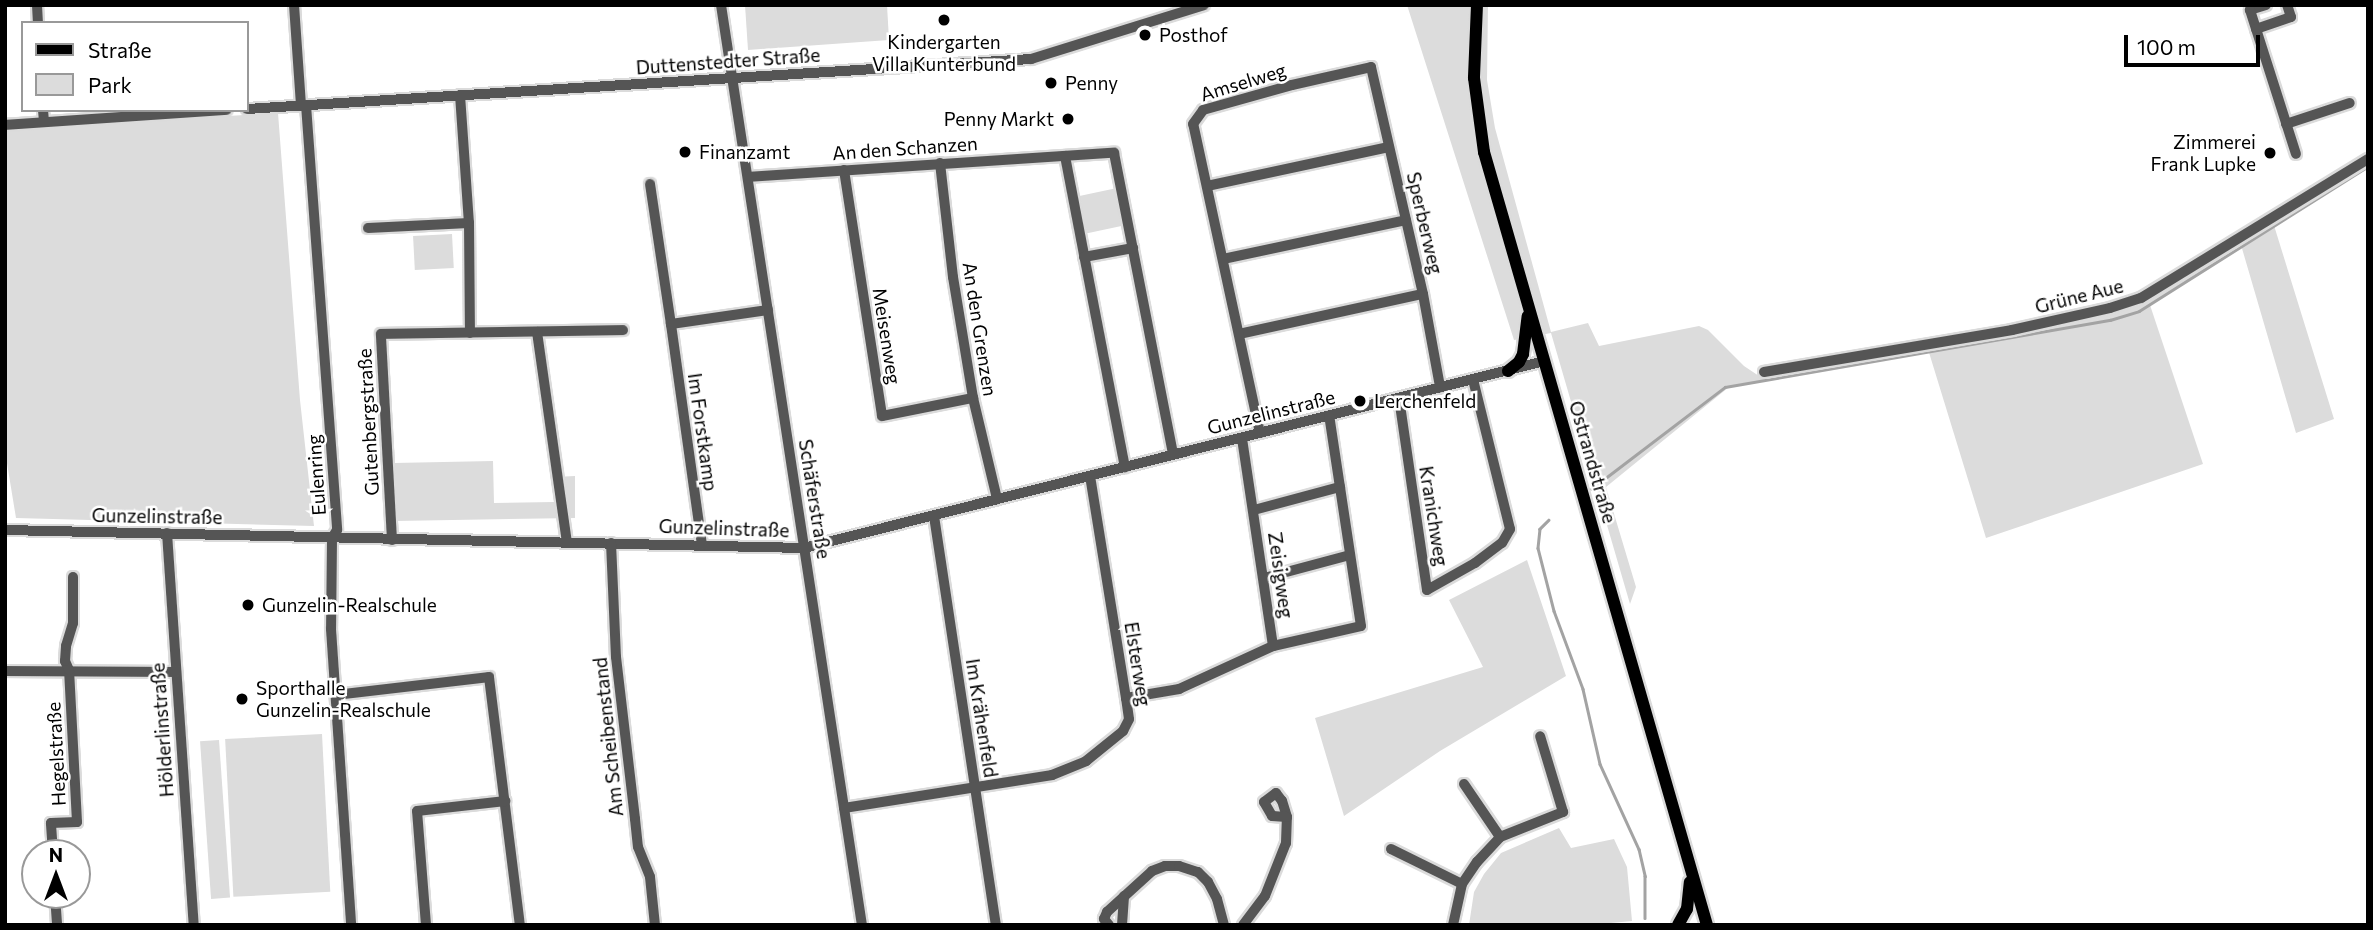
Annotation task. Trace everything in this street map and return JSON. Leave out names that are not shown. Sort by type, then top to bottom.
[{"type":"main road","name":"Ostrandstraße","points":[[1476,5],[1474,78],[1480,132],[1528,308],[1707,925]]},
{"type":"main road","points":[[1508,371],[1520,362],[1523,354],[1528,308]]},
{"type":"main road","points":[[1678,925],[1689,898],[1691,871]]},
{"type":"street","name":"Eulenring","points":[[294,5],[337,530],[331,538],[331,629],[351,925]]},
{"type":"street","name":"Schäferstraße","points":[[722,5],[862,925]]},
{"type":"street","name":"Duttenstedter Straße","points":[[248,109],[1031,59],[1202,5]]},
{"type":"street","points":[[2266,5],[2250,10],[2296,154]]},
{"type":"street","points":[[2256,29],[2291,17],[2287,5]]},
{"type":"street","name":"Sperberweg","points":[[1371,67],[1423,294],[1440,387]]},
{"type":"street","name":"Amselweg","points":[[1259,433],[1193,124],[1203,110],[1292,85],[1371,67]]},
{"type":"street","points":[[460,95],[469,223],[470,332]]},
{"type":"street","points":[[2286,124],[2350,103]]},
{"type":"street","points":[[43,112],[44,122]]},
{"type":"street","points":[[5,125],[196,112]]},
{"type":"street","points":[[1207,186],[1389,147]]},
{"type":"street","name":"An den Schanzen","points":[[748,177],[1114,153],[1173,454]]},
{"type":"street","points":[[1065,156],[1125,467]]},
{"type":"street","name":"Grüne Aue","points":[[1763,372],[2012,330],[2110,308],[2141,298],[2368,159]]},
{"type":"street","name":"An den Grenzen","points":[[940,163],[953,277],[973,398],[997,499]]},
{"type":"street","name":"Meisenweg","points":[[844,170],[882,416],[973,398]]},
{"type":"street","name":"Im Forstkamp","points":[[650,184],[702,545]]},
{"type":"street","points":[[1223,259],[1406,220]]},
{"type":"street","points":[[369,229],[469,223]]},
{"type":"street","points":[[1084,257],[1133,248]]},
{"type":"street","points":[[1239,334],[1423,294]]},
{"type":"street","points":[[671,324],[768,310]]},
{"type":"street","name":"Gutenbergstraße","points":[[392,540],[381,334],[623,330]]},
{"type":"street","points":[[537,332],[567,542]]},
{"type":"street","name":"Gunzelinstraße","points":[[5,530],[804,548],[1544,361]]},
{"type":"street","name":"Kranichweg","points":[[1399,398],[1427,590],[1475,563],[1502,542],[1510,529],[1474,379]]},
{"type":"street","points":[[1273,646],[1361,626],[1329,415]]},
{"type":"street","name":"Zeisigweg","points":[[1126,698],[1190,685],[1273,646],[1242,438]]},
{"type":"street","name":"Elsterweg","points":[[844,808],[1052,775],[1086,761],[1123,732],[1129,719],[1090,476]]},
{"type":"street","points":[[1254,510],[1340,487]]},
{"type":"street","name":"Im Krähenfeld","points":[[934,516],[996,925]]},
{"type":"street","name":"Hölderlinstraße","points":[[167,533],[194,925]]},
{"type":"street","name":"Am Scheibenstand","points":[[611,542],[616,657],[638,847],[650,877],[655,925]]},
{"type":"street","points":[[1264,578],[1350,555]]},
{"type":"street","name":"Hegelstraße","points":[[52,839],[51,823],[77,822],[69,670],[65,661],[66,646],[73,623],[73,577]]},
{"type":"street","points":[[5,671],[176,672]]},
{"type":"street","points":[[335,695],[489,677],[520,925]]},
{"type":"street","points":[[1453,925],[1462,884],[1500,837],[1563,813],[1540,736]]},
{"type":"street","points":[[1464,784],[1500,837]]},
{"type":"street","points":[[426,925],[417,811],[505,800]]},
{"type":"street","points":[[1243,925],[1265,896],[1280,864],[1286,844],[1287,817]]},
{"type":"street","points":[[1391,849],[1462,884]]},
{"type":"street","points":[[1109,925],[1104,919],[1107,912],[1152,871],[1165,866],[1179,866],[1198,872],[1208,882],[1217,899],[1224,925]]},
{"type":"street","points":[[1122,925],[1124,896]]},
{"type":"green space","points":[[745,5],[887,5],[889,40],[748,50]]},
{"type":"green space","points":[[1407,5],[1488,5],[1487,80],[1495,128],[1551,332],[1588,323],[1599,346],[1699,326],[1708,330],[1744,366],[1765,380],[1729,387],[1606,487],[1636,587],[1630,604],[1551,333],[1514,340]]},
{"type":"green space","points":[[278,113],[300,400],[314,526],[16,518],[5,451],[5,130]]},
{"type":"green space","points":[[1117,188],[1125,225],[1084,234],[1076,197]]},
{"type":"green space","points":[[2272,219],[2334,419],[2296,433],[2241,245],[2150,305],[2203,464],[1986,538],[1927,346],[2117,310]]},
{"type":"green space","points":[[452,234],[454,268],[415,270],[413,236]]},
{"type":"green space","points":[[493,461],[494,503],[554,502],[554,477],[575,476],[575,518],[395,521],[394,463]]},
{"type":"green space","points":[[1527,560],[1566,676],[1440,751],[1344,816],[1315,718],[1483,667],[1449,600]]},
{"type":"green space","points":[[322,734],[330,892],[233,897],[225,739]]},
{"type":"green space","points":[[219,740],[230,898],[211,899],[200,741]]},
{"type":"green space","points":[[1559,828],[1571,848],[1614,839],[1627,867],[1632,921],[1590,925],[1469,925],[1474,892],[1501,853]]},
{"type":"waterway","points":[[1591,489],[1725,387],[2110,320],[2139,311],[2368,166]]},
{"type":"waterway","points":[[1549,520],[1540,529],[1538,548],[1554,611],[1583,689],[1600,764],[1639,849],[1645,876],[1645,918]]},
{"type":"place","name":"Kindergarten Villa Kunterbund","points":[[944,20]]},
{"type":"place","name":"Posthof","points":[[1145,35]]},
{"type":"place","name":"Penny","points":[[1051,83]]},
{"type":"place","name":"Penny Markt","points":[[1068,119]]},
{"type":"place","name":"Finanzamt","points":[[685,152]]},
{"type":"place","name":"Zimmerei Frank Lupke","points":[[2270,153]]},
{"type":"place","name":"Lerchenfeld","points":[[1360,401]]},
{"type":"place","name":"Gunzelin-Realschule","points":[[248,605]]},
{"type":"place","name":"Sporthalle Gunzelin-Realschule","points":[[242,699]]}]
